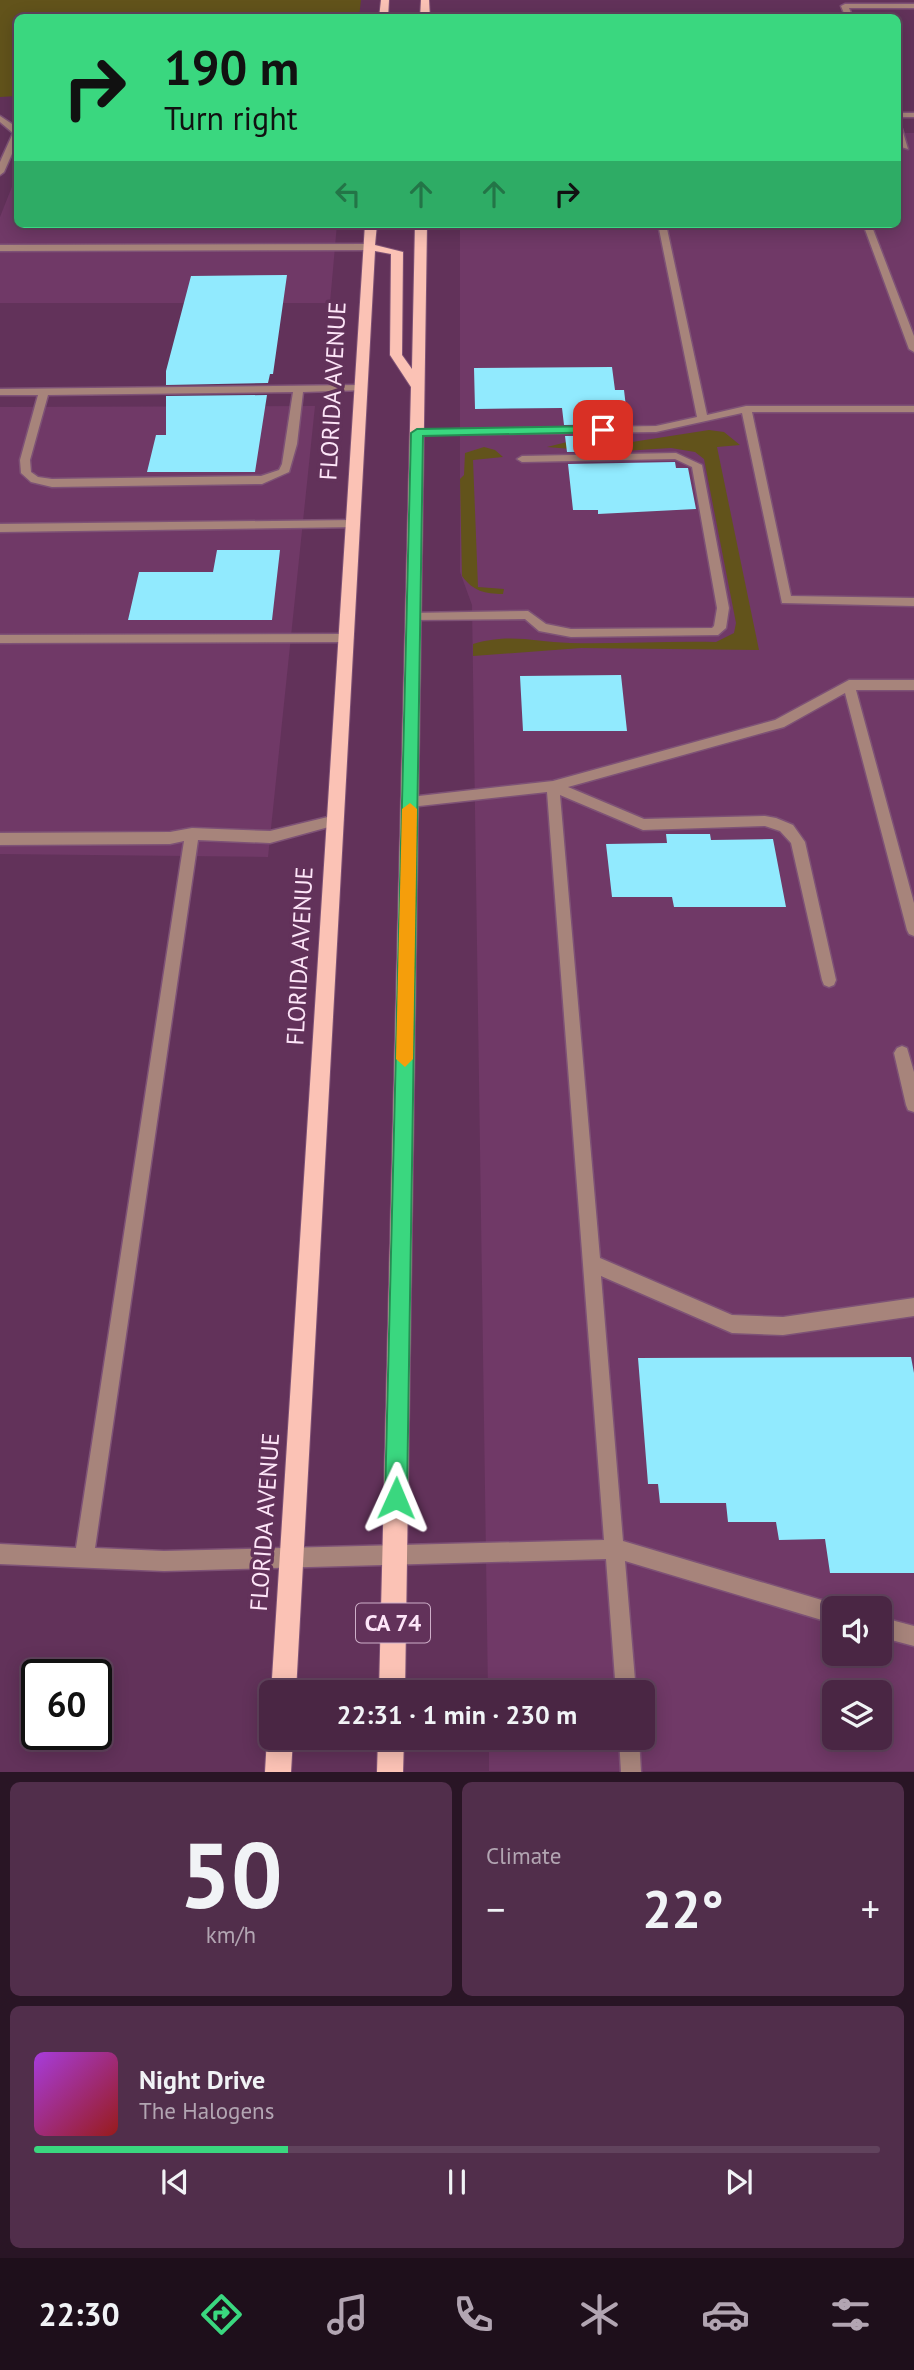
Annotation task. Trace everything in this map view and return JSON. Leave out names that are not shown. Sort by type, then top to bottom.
[{"type":"main road","name":"FLORIDA AVENUE","points":[[284,1680],[371,228]]},
{"type":"main road","name":"CA 74","points":[[392,1680],[421,228]]},
{"type":"main road","points":[[370,247],[397,252],[396,355],[418,387]]},
{"type":"main road","points":[[278,1772],[279,1750]]},
{"type":"main road","points":[[390,1772],[391,1750]]},
{"type":"lane","points":[[848,14],[845,6],[914,6]]},
{"type":"lane","points":[[0,118],[14,130]]},
{"type":"lane","points":[[0,172],[14,139]]},
{"type":"lane","points":[[663,228],[702,417]]},
{"type":"lane","points":[[869,228],[914,349]]},
{"type":"lane","points":[[0,248],[370,247]]},
{"type":"lane","points":[[0,392],[361,388]]},
{"type":"lane","points":[[44,391],[25,460],[26,473],[35,480],[52,483],[262,480],[284,472],[289,460],[298,389]]},
{"type":"lane","points":[[746,409],[786,600],[914,602]]},
{"type":"lane","points":[[417,433],[656,429],[746,409],[914,409]]},
{"type":"lane","points":[[414,617],[527,615],[543,628],[571,633],[714,632],[723,623],[697,465],[676,456],[522,458]]},
{"type":"lane","points":[[0,528],[354,524]]},
{"type":"lane","points":[[0,639],[347,638]]},
{"type":"lane","points":[[410,802],[553,786],[779,724],[849,685],[914,685]]},
{"type":"lane","points":[[849,685],[914,930]]},
{"type":"lane","points":[[553,786],[643,825],[765,821],[779,823],[792,831],[798,842],[829,979]]},
{"type":"lane","points":[[553,786],[617,1549],[625,1680]]},
{"type":"lane","points":[[0,839],[170,838],[192,834],[270,837],[336,820]]},
{"type":"lane","points":[[84,1556],[192,834]]},
{"type":"lane","points":[[902,1053],[914,1105]]},
{"type":"lane","points":[[593,1264],[732,1324],[783,1326],[914,1307]]},
{"type":"lane","points":[[0,1554],[164,1561],[617,1549],[822,1610]]},
{"type":"lane","points":[[892,1630],[914,1636]]},
{"type":"lane","points":[[630,1750],[631,1772]]},
{"type":"shaded area","points":[[0,0],[361,0],[359,14],[14,14],[14,96],[0,97]]},
{"type":"shaded area","points":[[901,133],[914,133],[914,1771],[489,1771],[489,1750],[655,1750],[655,1680],[488,1680],[472,605],[460,572],[460,228],[901,228]]},
{"type":"shaded area","points":[[14,182],[14,228],[337,228],[330,303],[0,303],[0,217]]},
{"type":"shaded area","points":[[315,406],[268,857],[0,854],[0,407]]},
{"type":"shaded area","points":[[709,430],[724,432],[740,445],[717,447],[759,650],[581,648],[473,656],[473,644],[499,639],[570,643],[716,642],[734,633],[736,623],[704,459],[695,452],[671,448],[608,452],[547,447],[571,441],[632,442]]},
{"type":"shaded area","points":[[484,447],[495,450],[503,457],[473,460],[478,587],[504,589],[503,594],[480,591],[462,576],[460,479],[464,475],[465,453]]},
{"type":"building","points":[[287,275],[273,374],[270,374],[268,383],[166,385],[166,371],[191,276]]},
{"type":"building","points":[[612,367],[615,390],[624,390],[628,424],[564,425],[562,408],[475,409],[474,368]]},
{"type":"building","points":[[267,395],[255,472],[147,472],[156,435],[166,435],[166,396]]},
{"type":"building","points":[[630,435],[632,451],[567,452],[565,436]]},
{"type":"building","points":[[675,462],[676,468],[688,468],[696,509],[598,514],[598,510],[573,510],[568,464]]},
{"type":"building","points":[[217,550],[280,550],[272,620],[128,620],[139,572],[213,572]]},
{"type":"building","points":[[621,675],[627,731],[523,731],[520,676]]},
{"type":"building","points":[[666,834],[710,834],[711,840],[773,839],[786,907],[674,907],[672,897],[612,897],[606,844],[667,843]]},
{"type":"building","points":[[911,1357],[914,1373],[914,1573],[830,1573],[825,1539],[779,1540],[776,1522],[728,1522],[726,1503],[660,1503],[658,1484],[648,1484],[638,1358]]},
{"type":"slow traffic","points":[[405,1059],[410,809]]},
{"type":"route","points":[[396,1498],[417,433],[603,430]]}]
